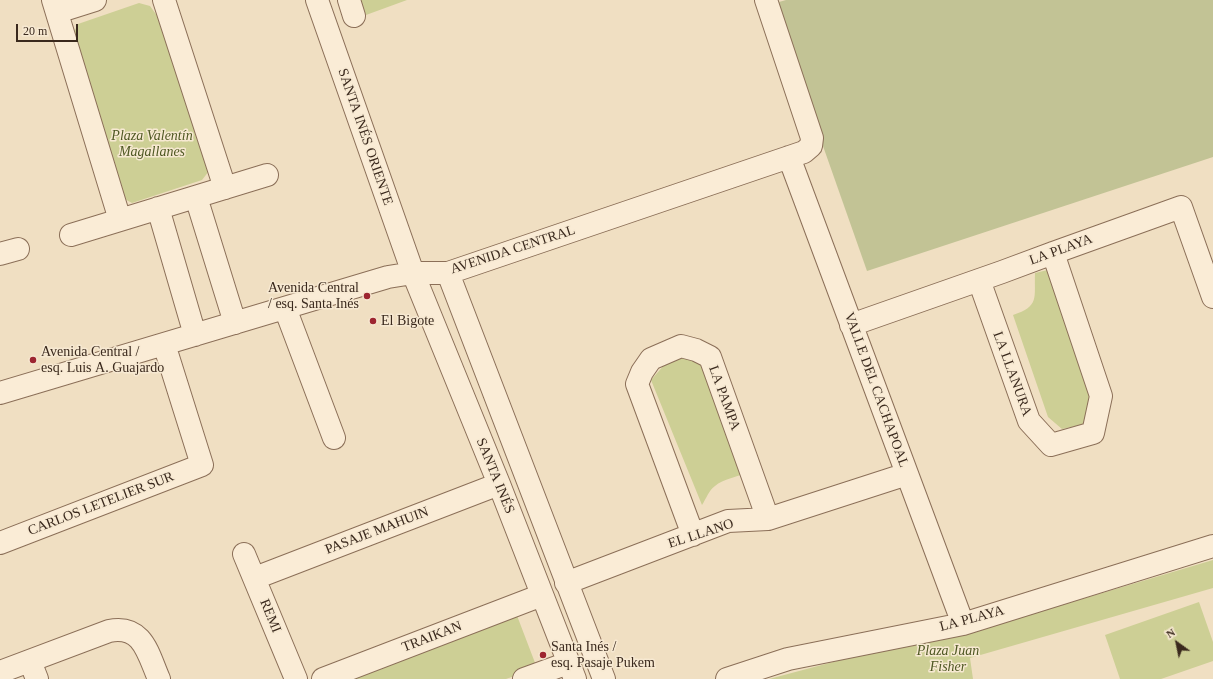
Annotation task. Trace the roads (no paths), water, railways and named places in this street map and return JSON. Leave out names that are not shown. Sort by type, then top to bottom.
[{"type":"street","points":[[95,0],[55,6],[120,220]]},
{"type":"street","points":[[164,0],[225,188]]},
{"type":"street","name":"SANTA INÉS ORIENTE","points":[[317,0],[413,273]]},
{"type":"street","name":"AVENIDA CENTRAL","points":[[0,393],[388,277],[413,273],[448,273],[804,152],[811,146],[812,138],[766,0]]},
{"type":"street","name":"VALLE DEL CACHAPOAL","points":[[789,157],[963,624]]},
{"type":"street","points":[[71,235],[267,175]]},
{"type":"street","points":[[196,197],[235,323]]},
{"type":"street","name":"LA PLAYA","points":[[851,325],[1181,207],[1213,297]]},
{"type":"street","points":[[158,208],[195,335]]},
{"type":"street","name":"LA LLANURA","points":[[979,280],[1029,421],[1051,445],[1093,433],[1101,396],[1053,252]]},
{"type":"street","name":"SANTA INÉS","points":[[413,273],[499,484],[571,671]]},
{"type":"street","name":"SANTA INÉS","points":[[448,273],[604,679]]},
{"type":"street","points":[[285,308],[334,438]]},
{"type":"street","name":"CARLOS LETELIER SUR","points":[[0,543],[202,465],[164,344]]},
{"type":"street","name":"LA PAMPA","points":[[693,535],[637,384],[642,372],[651,359],[681,346],[696,350],[710,357],[768,519]]},
{"type":"street","name":"EL LLANO","points":[[566,583],[728,521],[768,519],[907,474]]},
{"type":"street","name":"PASAJE MAHUIN","points":[[255,578],[499,484]]},
{"type":"street","name":"LA PLAYA","points":[[727,679],[788,659],[963,624],[1213,546]]},
{"type":"street","name":"REMI","points":[[244,554],[296,679]]},
{"type":"street","name":"TRAIKAN","points":[[323,679],[542,595]]},
{"type":"street","points":[[0,672],[33,670],[109,631],[122,630],[135,634],[141,640],[159,679]]},
{"type":"street","points":[[524,679],[571,671]]},
{"type":"place","name":"Avenida Central / esq. Santa Inés","points":[[367,296]]},
{"type":"place","name":"El Bigote","points":[[373,321]]},
{"type":"place","name":"Avenida Central / esq. Luis A. Guajardo","points":[[33,360]]},
{"type":"place","name":"Santa Inés / esq. Pasaje Pukem","points":[[543,655]]},
{"type":"park label","name":"Plaza Valentín Magallanes","points":[[152,144]]},
{"type":"park label","name":"Plaza Juan Fisher","points":[[948,660]]}]
